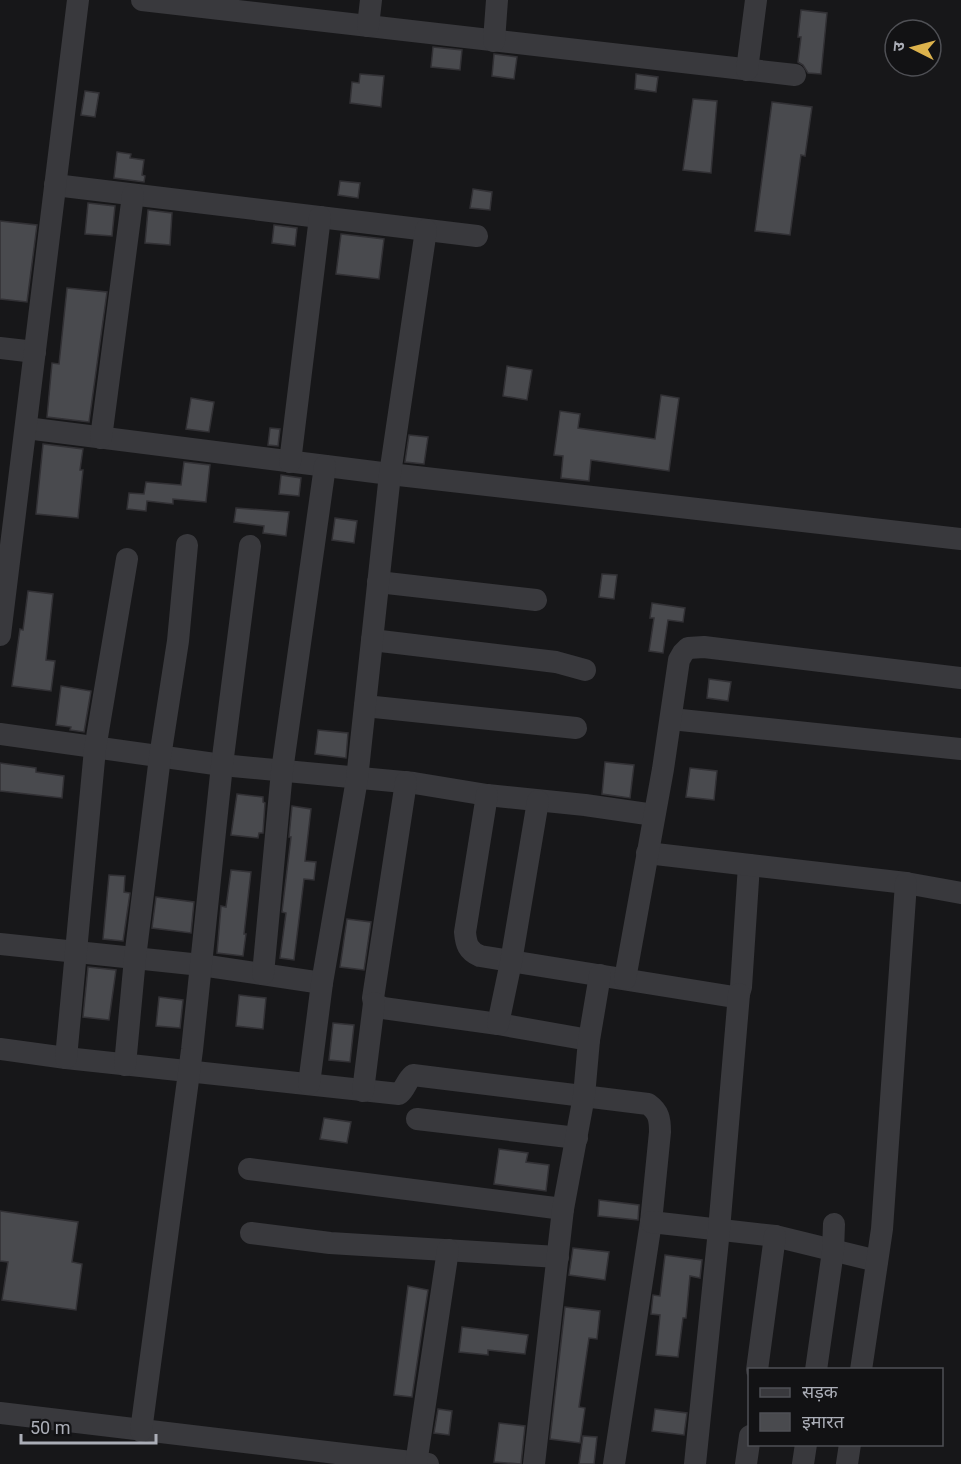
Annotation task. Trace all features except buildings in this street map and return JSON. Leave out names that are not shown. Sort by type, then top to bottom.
[{"type":"street","points":[[0,634],[10,467],[26,428],[78,0]]},
{"type":"street","points":[[142,0],[249,6],[368,26],[795,75]]},
{"type":"street","points":[[368,26],[371,0]]},
{"type":"street","points":[[494,41],[497,0]]},
{"type":"street","points":[[747,70],[756,0]]},
{"type":"street","points":[[55,186],[477,236]]},
{"type":"street","points":[[101,438],[133,195]]},
{"type":"street","points":[[290,462],[320,217]]},
{"type":"street","points":[[309,1084],[322,983],[357,779],[390,474],[426,230]]},
{"type":"street","points":[[0,348],[35,352]]},
{"type":"street","points":[[26,428],[390,474],[961,539]]},
{"type":"street","points":[[263,974],[282,771],[325,466]]},
{"type":"street","points":[[125,1065],[135,958],[160,757],[178,641],[187,545]]},
{"type":"street","points":[[141,1431],[189,1072],[222,765],[250,546]]},
{"type":"street","points":[[66,1058],[95,749],[127,559]]},
{"type":"street","points":[[378,582],[536,600]]},
{"type":"street","points":[[372,640],[556,662],[585,670]]},
{"type":"street","points":[[625,979],[682,653],[688,648],[704,647],[961,678]]},
{"type":"street","points":[[365,706],[576,728]]},
{"type":"street","points":[[671,719],[961,749]]},
{"type":"street","points":[[0,734],[222,765],[406,782],[487,795],[654,815]]},
{"type":"street","points":[[363,1091],[384,918],[406,782]]},
{"type":"street","points":[[487,795],[465,932],[466,942],[472,953],[511,962],[726,997],[739,994]]},
{"type":"street","points":[[498,1024],[511,962],[538,801]]},
{"type":"street","points":[[647,853],[906,883],[961,893]]},
{"type":"street","points":[[695,1464],[741,987],[748,865]]},
{"type":"street","points":[[861,1368],[882,1229],[906,883]]},
{"type":"street","points":[[0,944],[135,958],[322,983]]},
{"type":"street","points":[[534,1464],[563,1209],[584,1096],[589,1040],[600,975]]},
{"type":"street","points":[[374,1003],[383,1008],[498,1024],[589,1040]]},
{"type":"street","points":[[0,1049],[125,1065],[399,1094],[405,1089],[408,1079],[412,1076],[636,1101],[656,1109],[660,1119],[660,1132],[651,1222],[614,1464]]},
{"type":"street","points":[[417,1119],[577,1138]]},
{"type":"street","points":[[249,1169],[563,1209]]},
{"type":"street","points":[[651,1222],[776,1236],[877,1261]]},
{"type":"street","points":[[816,1368],[833,1251],[834,1224]]},
{"type":"street","points":[[251,1233],[330,1243],[558,1257]]},
{"type":"street","points":[[757,1368],[768,1277],[776,1236]]},
{"type":"street","points":[[0,1413],[141,1431],[292,1456],[420,1463],[448,1250]]},
{"type":"street","points":[[746,1464],[749,1446]]},
{"type":"street","points":[[803,1464],[806,1446]]},
{"type":"street","points":[[847,1464],[850,1446]]}]
